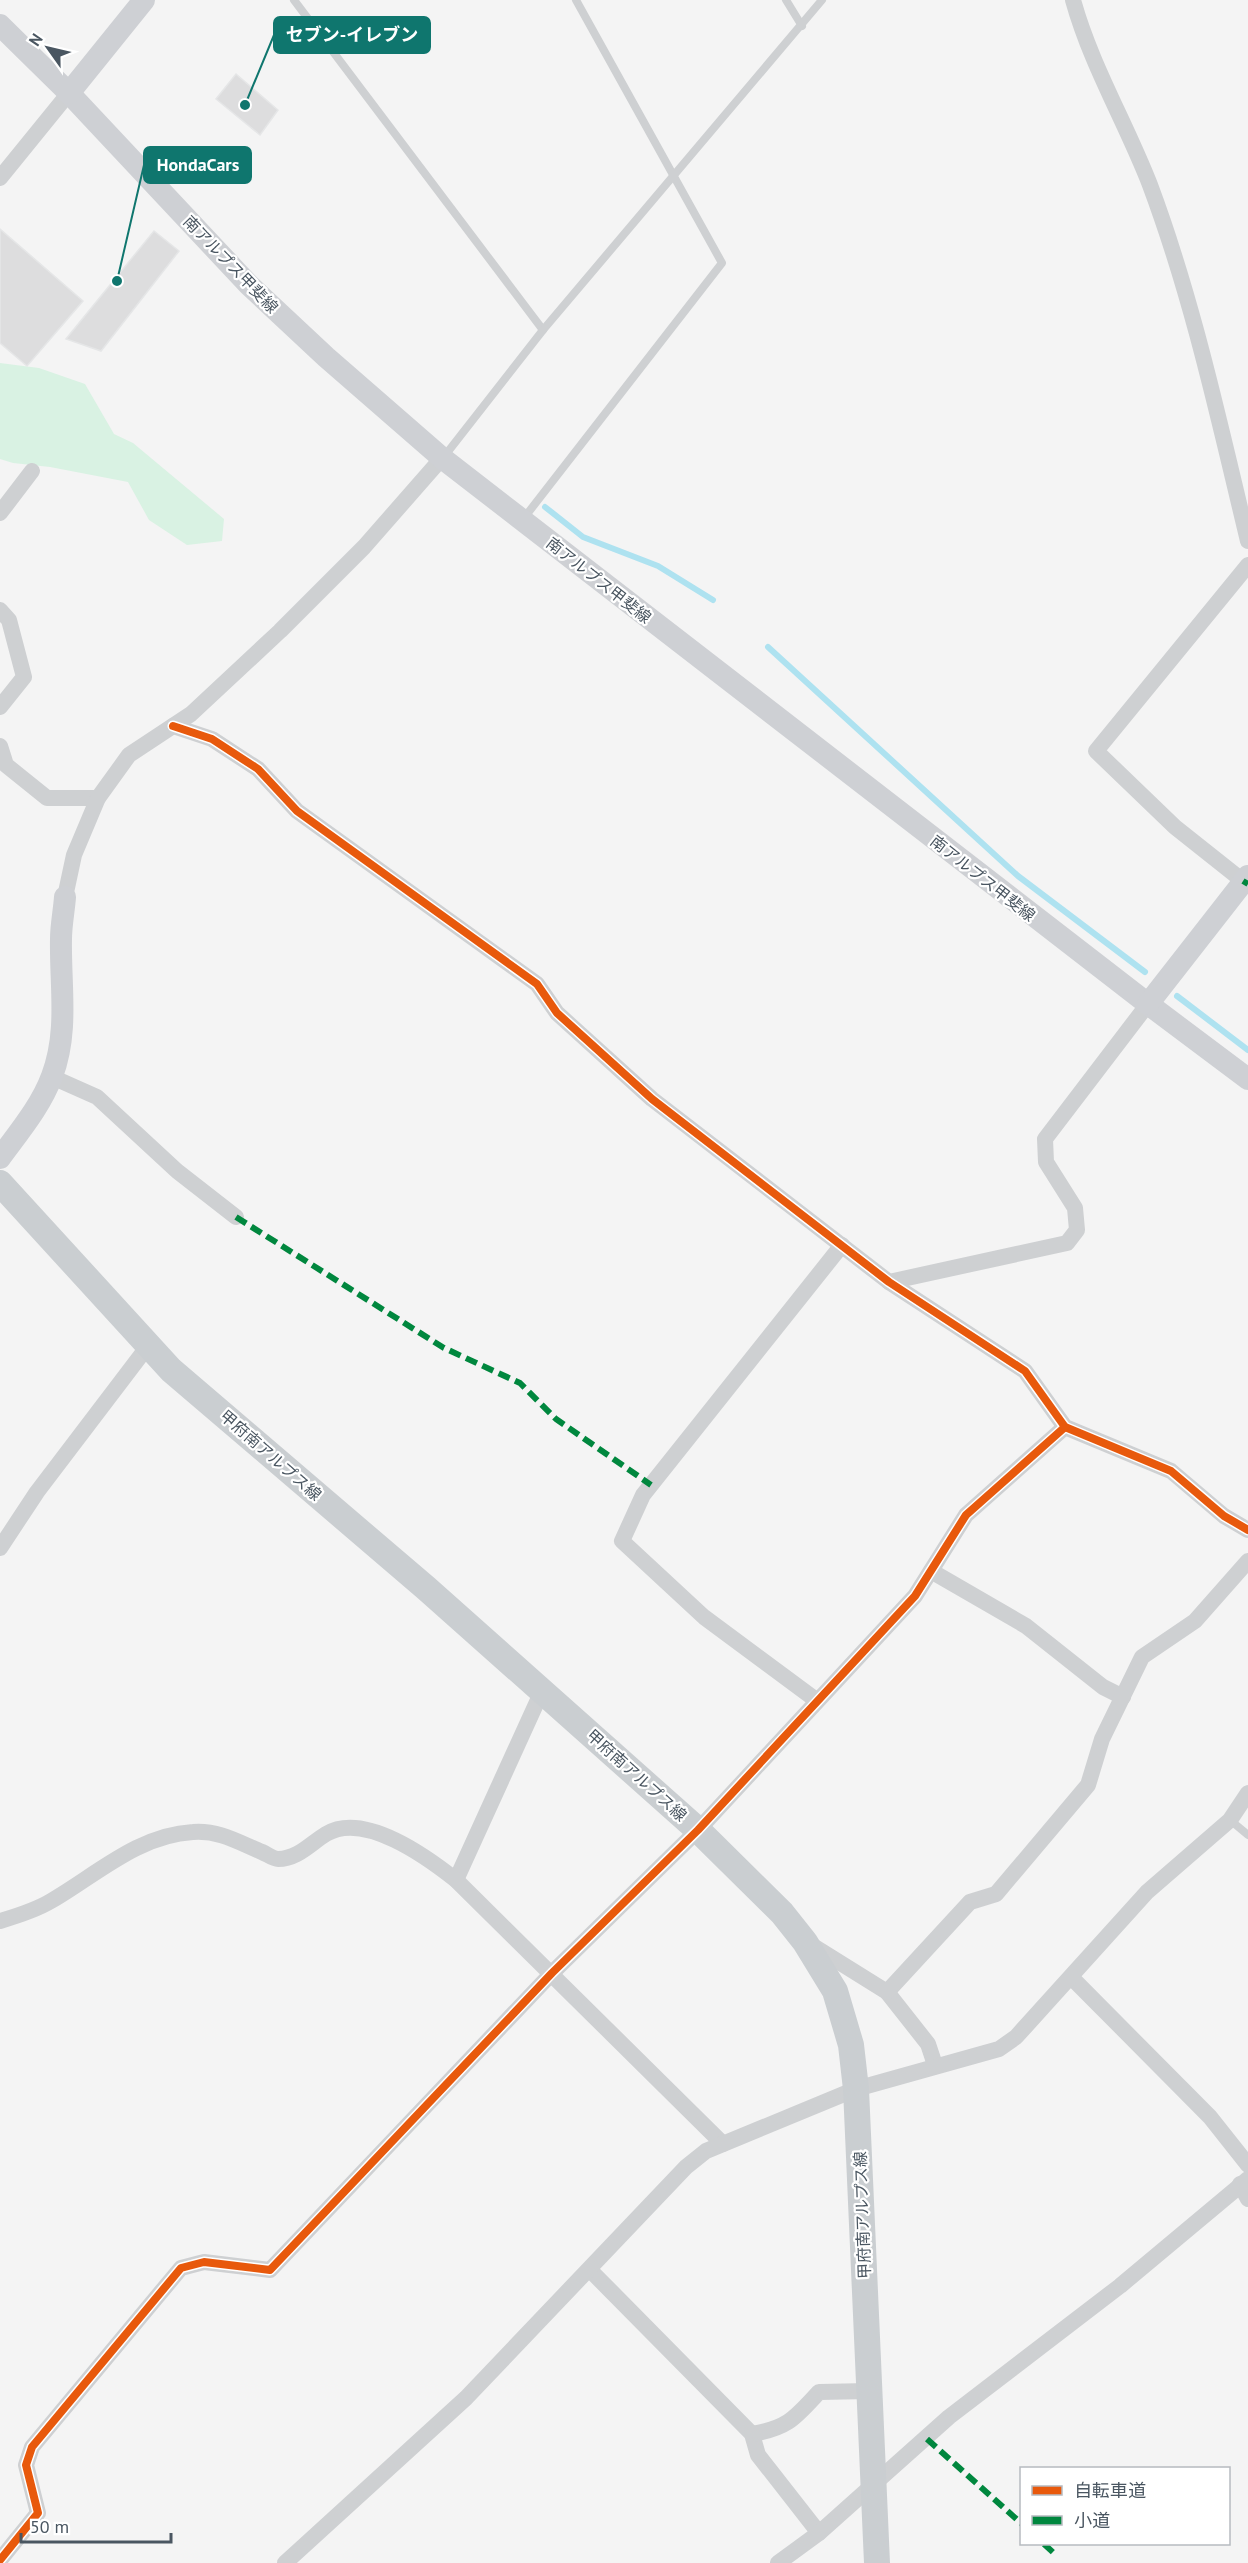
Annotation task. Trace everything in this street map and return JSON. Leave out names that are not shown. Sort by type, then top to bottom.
[{"type":"main road","points":[[69,93],[144,0]]},
{"type":"main road","name":"南アルプス甲斐線","points":[[0,25],[69,93],[249,285],[326,357],[442,458],[1248,1079]]},
{"type":"main road","points":[[1148,1004],[1246,879]]},
{"type":"main road","points":[[0,1158],[30,1117],[52,1077],[59,1053],[64,1009],[61,938],[65,897]]},
{"type":"main road","name":"甲府南アルプス線","points":[[0,1184],[171,1370],[542,1691],[698,1830],[782,1913],[805,1942],[835,1991],[851,2044],[856,2089],[877,2563]]},
{"type":"street","points":[[1073,0],[1106,90],[1149,184],[1180,276],[1211,387],[1248,541]]},
{"type":"street","points":[[0,178],[69,93]]},
{"type":"street","points":[[65,897],[74,855],[98,798],[129,754],[191,714],[280,631],[364,547],[442,458]]},
{"type":"street","points":[[0,513],[32,471]]},
{"type":"street","points":[[1246,879],[1175,827],[1096,751],[1248,565]]},
{"type":"street","points":[[0,610],[9,620],[24,677],[0,707]]},
{"type":"street","points":[[173,726],[212,740],[258,769],[297,811],[537,984],[556,1013],[652,1099],[889,1282],[1024,1371],[1065,1427],[1171,1471],[1224,1516],[1248,1530]]},
{"type":"street","points":[[0,747],[6,765],[47,798],[98,798]]},
{"type":"street","points":[[889,1282],[1067,1243],[1077,1230],[1075,1208],[1046,1162],[1045,1139],[1148,1004]]},
{"type":"street","points":[[52,1077],[98,1097],[177,1171],[236,1217]]},
{"type":"street","points":[[816,1700],[704,1617],[622,1540],[643,1496],[842,1245]]},
{"type":"street","points":[[0,1548],[37,1492],[148,1346]]},
{"type":"street","points":[[0,2560],[38,2513],[26,2465],[32,2447],[181,2268],[204,2262],[270,2270],[552,1973],[698,1830],[816,1700],[915,1596],[966,1515],[1065,1427]]},
{"type":"street","points":[[887,1992],[970,1902],[996,1894],[1088,1785],[1102,1739],[1142,1657],[1195,1621],[1248,1561]]},
{"type":"street","points":[[931,1571],[1026,1626],[1070,1663],[1103,1687],[1123,1697]]},
{"type":"street","points":[[456,1880],[542,1691]]},
{"type":"street","points":[[285,2563],[466,2398],[686,2167],[706,2151],[856,2089],[935,2065],[999,2049],[1016,2037],[1147,1892],[1230,1820],[1248,1793]]},
{"type":"street","points":[[0,1921],[49,1903],[123,1854],[166,1837],[193,1832],[223,1834],[277,1859],[297,1855],[327,1833],[342,1828],[366,1828],[428,1858],[456,1880],[723,2144]]},
{"type":"street","points":[[805,1942],[887,1992],[928,2044],[935,2065]]},
{"type":"street","points":[[1071,1977],[1210,2117],[1248,2165]]},
{"type":"street","points":[[778,2563],[819,2533],[949,2417],[1111,2294],[1245,2187]]},
{"type":"street","points":[[590,2270],[752,2434],[758,2455],[819,2533]]},
{"type":"street","points":[[752,2434],[777,2430],[794,2419],[819,2392],[869,2391]]},
{"type":"lane","points":[[294,0],[543,330]]},
{"type":"lane","points":[[522,521],[722,263],[672,177],[576,0]]},
{"type":"lane","points":[[786,0],[802,26]]},
{"type":"lane","points":[[442,458],[543,330],[822,0]]},
{"type":"lane","points":[[1230,1820],[1248,1835]]},
{"type":"green space","points":[[0,363],[39,368],[85,384],[114,434],[133,443],[224,519],[222,541],[187,545],[149,520],[128,482],[0,459]]},
{"type":"building","points":[[236,74],[278,110],[260,135],[216,99]]},
{"type":"building","points":[[0,229],[83,301],[27,366],[0,343]]},
{"type":"building","points":[[154,231],[179,251],[101,351],[66,339]]},
{"type":"waterway","points":[[545,507],[583,537],[658,566],[713,600]]},
{"type":"waterway","points":[[768,647],[1018,876],[1145,972]]},
{"type":"waterway","points":[[1177,996],[1248,1050]]},
{"type":"marked path","points":[[1243,881],[1248,884]]},
{"type":"marked path","points":[[236,1217],[444,1348],[520,1383],[556,1419],[651,1485]]},
{"type":"marked path","points":[[927,2439],[1020,2522]]},
{"type":"marked path","points":[[1045,2545],[1057,2556]]},
{"type":"cycle path","points":[[173,726],[212,739],[258,769],[297,811],[537,984],[557,1013],[652,1099],[889,1282],[1025,1371],[1065,1427],[1171,1471],[1224,1516],[1248,1530]]},
{"type":"cycle path","points":[[0,2560],[38,2513],[26,2465],[32,2447],[181,2268],[204,2262],[270,2270],[552,1973],[698,1830],[915,1596],[966,1515],[1065,1427]]},
{"type":"place","name":"セブン-イレブン","points":[[245,105]]},
{"type":"place","name":"HondaCars","points":[[117,281]]}]
